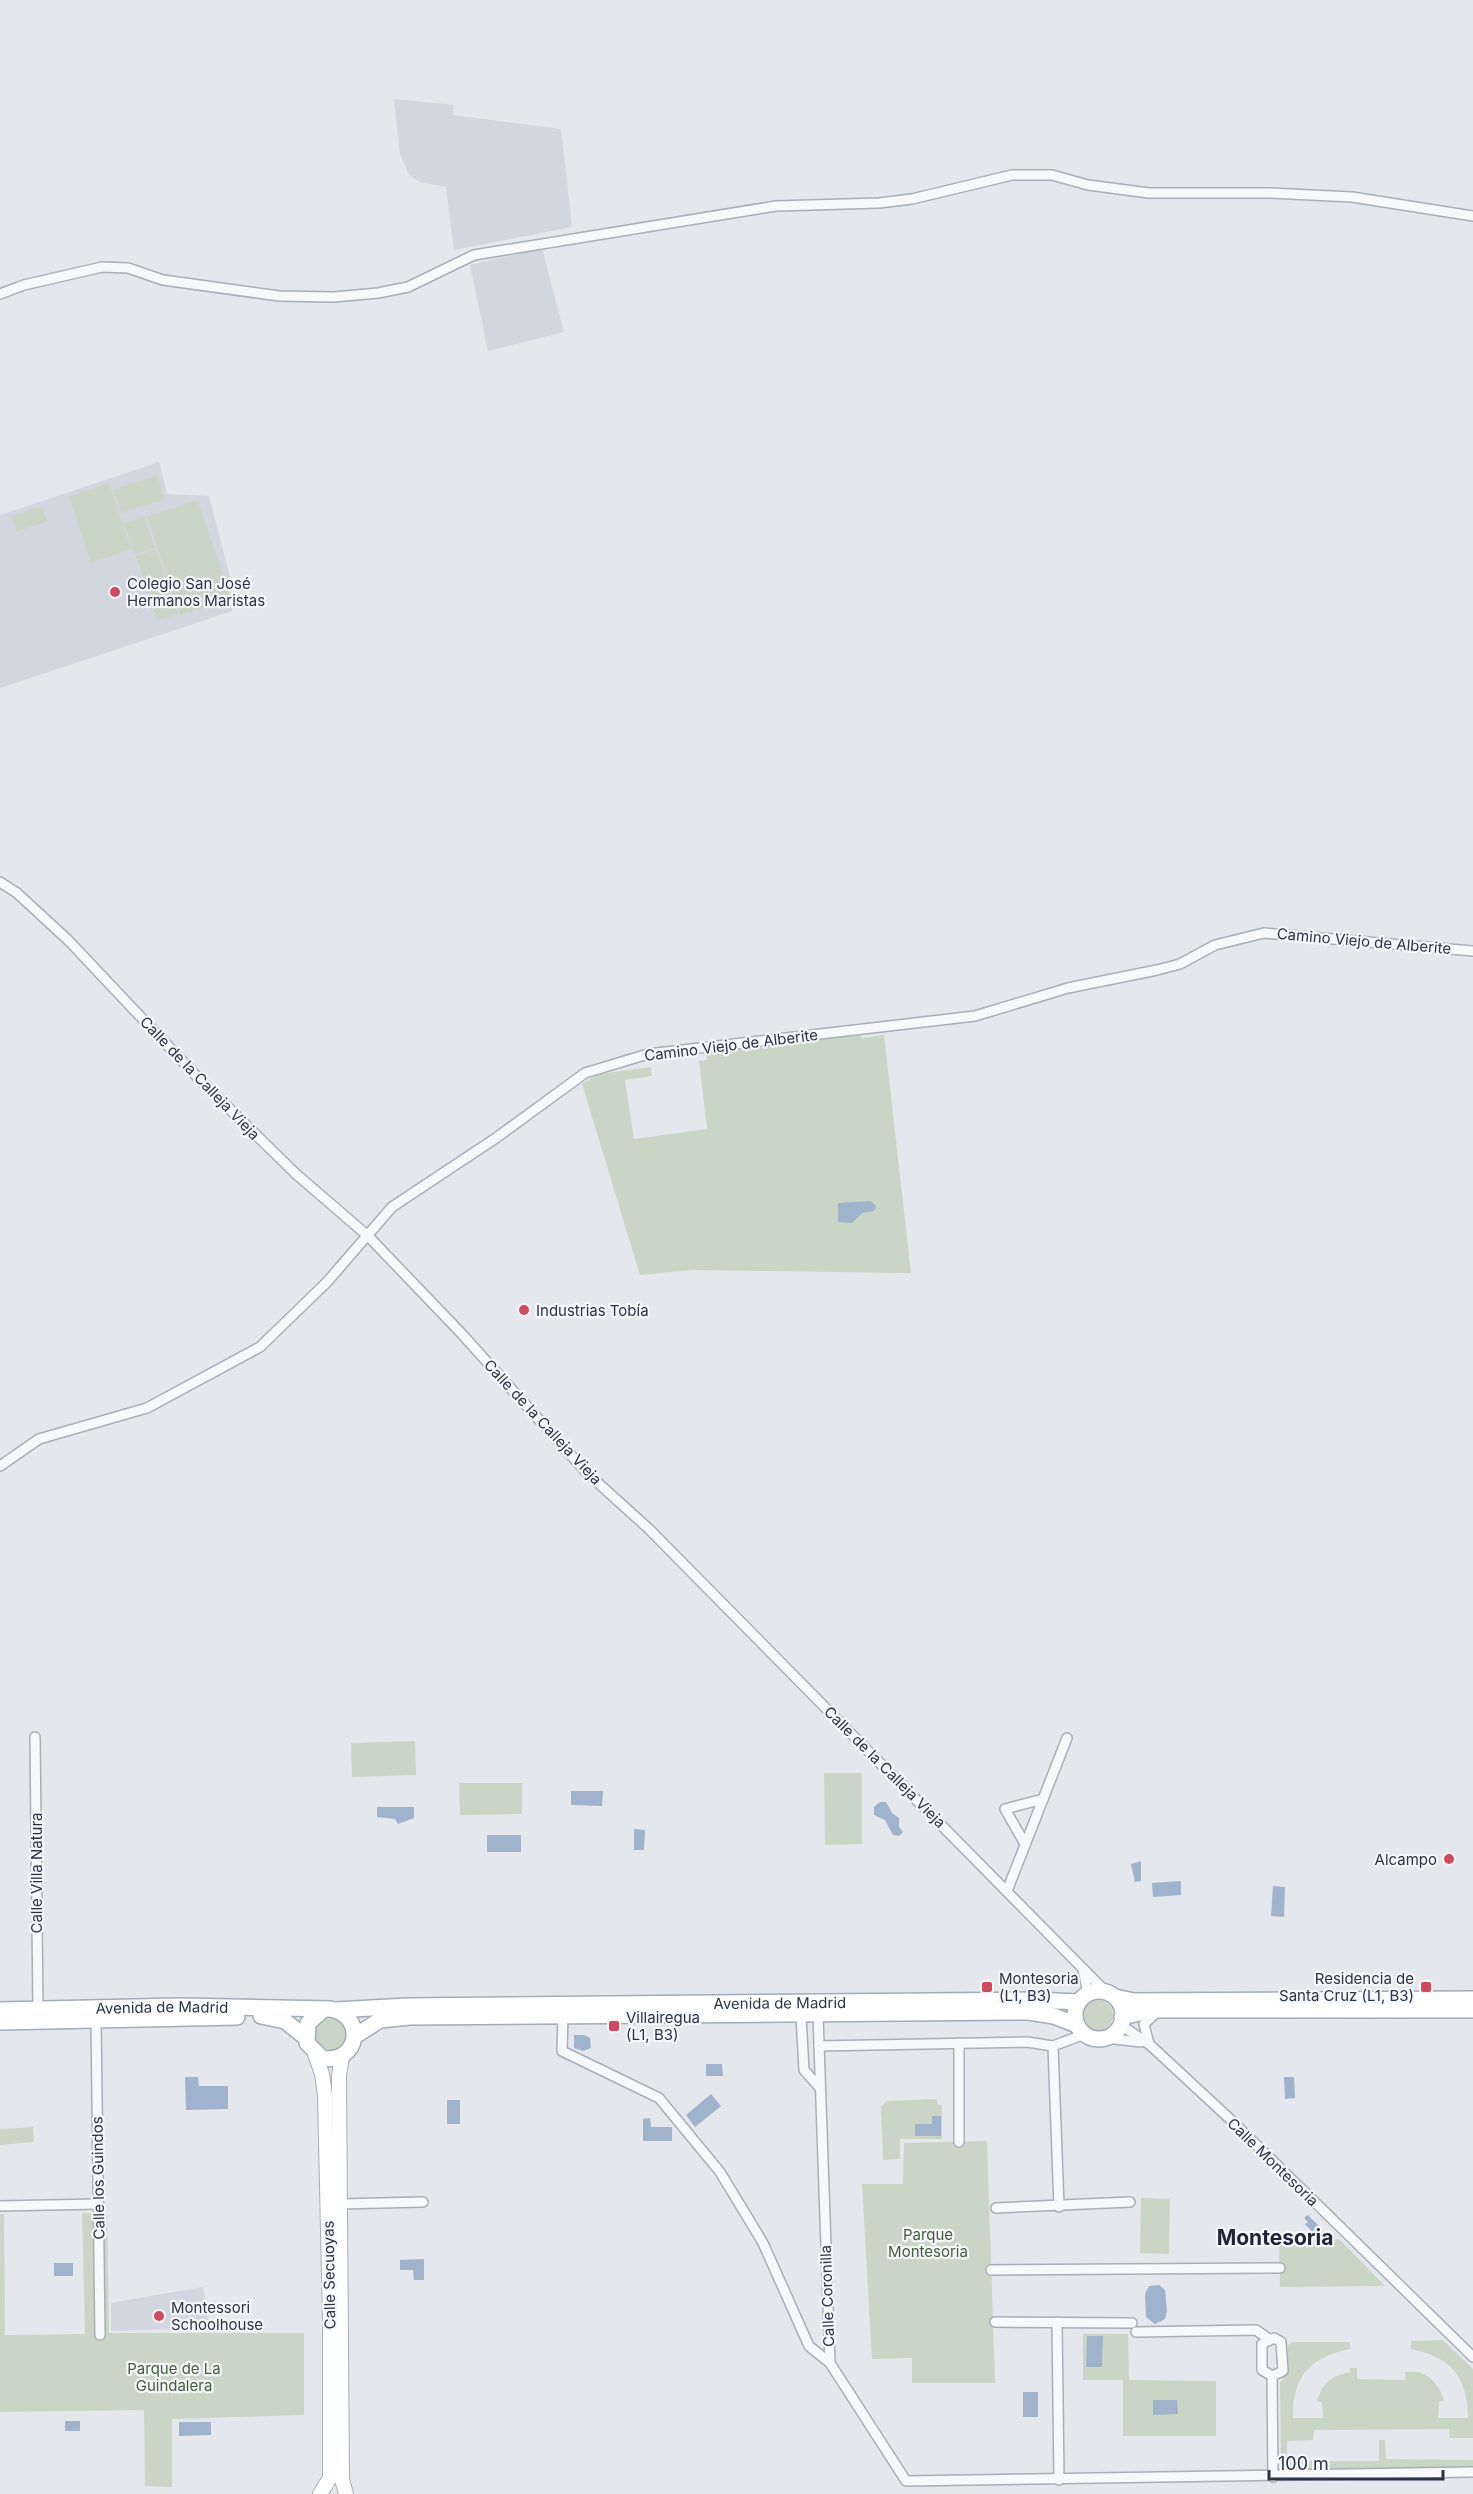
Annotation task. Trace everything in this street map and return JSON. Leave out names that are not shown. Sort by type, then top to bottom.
[{"type":"main road","points":[[1110,1995],[1122,2009],[1122,2021]]},
{"type":"main road","points":[[1473,1999],[1134,2001],[1110,1995],[1083,1998],[1075,2017],[1081,2030],[1098,2039],[1112,2035],[1122,2021],[1141,2011],[1473,2010]]},
{"type":"main road","name":"Avenida de Madrid","points":[[0,2010],[179,2006],[330,2010],[407,2006],[1083,1998]]},
{"type":"main road","points":[[330,2010],[350,2020],[355,2036],[348,2051],[342,2056],[328,2059],[315,2054],[305,2037],[312,2017],[330,2010]]},
{"type":"main road","name":"Avenida de Madrid","points":[[355,2036],[370,2024],[387,2018],[801,2016],[1028,2012],[1054,2016],[1081,2030]]},
{"type":"main road","name":"Avenida de Madrid","points":[[0,2022],[272,2016],[285,2020],[305,2037]]},
{"type":"main road","name":"Calle Secuoyas","points":[[315,2054],[322,2074],[324,2095],[330,2321],[330,2478],[320,2494]]},
{"type":"main road","name":"Calle Secuoyas","points":[[342,2056],[339,2076],[339,2204],[342,2479],[345,2494]]},
{"type":"main road","points":[[320,2494],[333,2490],[345,2494]]},
{"type":"street","points":[[0,294],[24,285],[102,267],[128,268],[163,280],[279,297],[334,297],[378,293],[408,287],[474,255],[776,206],[912,200],[1012,175],[1052,175],[1088,185],[1149,193],[1270,193],[1352,197],[1473,216]]},
{"type":"street","name":"Calle de la Calleja Vieja","points":[[0,882],[16,893],[69,941],[202,1083],[296,1174],[368,1236],[461,1333],[587,1473],[649,1529],[1082,1967]]},
{"type":"street","name":"Camino Viejo de Alberite","points":[[0,1466],[39,1439],[147,1408],[260,1347],[327,1282],[392,1207],[496,1138],[585,1073],[648,1054],[975,1016],[1068,988],[1180,964],[1215,945],[1263,933],[1473,951]]},
{"type":"street","name":"Calle Villa Natura","points":[[35,1737],[38,2010]]},
{"type":"street","points":[[1007,1891],[1067,1738]]},
{"type":"street","points":[[1026,1844],[1005,1809],[1043,1799]]},
{"type":"street","points":[[1082,1967],[1110,1995]]},
{"type":"street","points":[[1082,1967],[1083,1998]]},
{"type":"street","points":[[1105,2038],[1149,2044],[1144,2024],[1161,2011]]},
{"type":"street","name":"Calle Coronilla","points":[[818,2015],[830,2363],[906,2481],[1059,2480]]},
{"type":"street","points":[[563,2016],[562,2051],[660,2098],[720,2172],[763,2243],[809,2346],[830,2363]]},
{"type":"street","points":[[801,2016],[804,2070],[820,2088]]},
{"type":"street","name":"Calle los Guindos","points":[[96,2020],[100,2335]]},
{"type":"street","name":"Calle Montesoria","points":[[1122,2021],[1231,2120],[1473,2357]]},
{"type":"street","points":[[819,2046],[1027,2042],[1053,2046],[1081,2030]]},
{"type":"street","points":[[959,2043],[959,2142]]},
{"type":"street","points":[[1053,2046],[1059,2207]]},
{"type":"street","points":[[339,2204],[423,2202]]},
{"type":"street","points":[[996,2208],[1059,2207],[1068,2203],[1130,2202]]},
{"type":"street","points":[[0,2206],[98,2204]]},
{"type":"street","points":[[991,2270],[1280,2268]]},
{"type":"street","points":[[995,2322],[1057,2322],[1134,2328],[1256,2330],[1269,2339],[1278,2339],[1283,2348],[1283,2371],[1272,2376]]},
{"type":"street","points":[[1057,2322],[1059,2480],[1473,2472]]},
{"type":"street","points":[[1269,2339],[1262,2344],[1262,2370],[1272,2376]]},
{"type":"street","points":[[1272,2376],[1273,2477]]},
{"type":"shaded area","points":[[394,99],[454,105],[453,115],[561,129],[572,227],[454,250],[446,187],[420,182],[409,175],[400,154]]},
{"type":"shaded area","points":[[542,248],[564,332],[488,351],[470,265]]},
{"type":"shaded area","name":"Colegio San José Hermanos Maristas","points":[[159,462],[167,494],[209,496],[229,574],[232,611],[0,688],[0,515]]},
{"type":"shaded area","name":"Montessori Schoolhouse","points":[[203,2287],[209,2328],[111,2331],[111,2303]]},
{"type":"green space","points":[[157,475],[165,499],[121,513],[113,490]]},
{"type":"green space","points":[[109,483],[131,549],[91,563],[69,497]]},
{"type":"green space","points":[[197,500],[231,597],[181,615],[147,517]]},
{"type":"green space","points":[[42,506],[47,521],[17,532],[12,516]]},
{"type":"green space","points":[[144,516],[155,548],[134,554],[124,523]]},
{"type":"green space","points":[[156,549],[167,580],[147,587],[136,556]]},
{"type":"green space","points":[[168,585],[178,614],[157,621],[148,592]]},
{"type":"green space","points":[[855,1033],[863,1038],[884,1035],[911,1273],[692,1270],[640,1275],[582,1084],[599,1074],[651,1067],[652,1076],[625,1080],[634,1139],[707,1129],[699,1061],[707,1060],[707,1053]]},
{"type":"green space","points":[[415,1741],[416,1775],[352,1777],[351,1743]]},
{"type":"green space","points":[[824,1773],[862,1773],[862,1844],[825,1845]]},
{"type":"green space","points":[[459,1783],[522,1783],[522,1814],[460,1815]]},
{"type":"green space","points":[[1098,2000],[1109,2004],[1113,2015],[1109,2026],[1098,2030],[1087,2026],[1083,2015],[1087,2004]]},
{"type":"green space","points":[[330,2018],[341,2023],[346,2034],[341,2045],[330,2050],[319,2045],[314,2034],[319,2023]]},
{"type":"green space","points":[[937,2099],[937,2104],[942,2105],[942,2139],[900,2139],[900,2159],[883,2160],[881,2107],[886,2101]]},
{"type":"green space","points":[[33,2127],[34,2142],[0,2145],[0,2129]]},
{"type":"green space","name":"Parque Montesoria","points":[[987,2141],[995,2383],[912,2383],[912,2358],[872,2359],[862,2184],[903,2184],[904,2143]]},
{"type":"green space","points":[[1141,2198],[1170,2199],[1169,2254],[1140,2253]]},
{"type":"green space","name":"Parque de La Guindalera","points":[[82,2213],[107,2214],[109,2333],[304,2333],[304,2415],[172,2419],[172,2487],[145,2486],[144,2410],[0,2412],[0,2214],[4,2214],[5,2335],[85,2334]]},
{"type":"green space","points":[[1339,2239],[1385,2286],[1280,2287],[1279,2240]]},
{"type":"green space","points":[[1083,2334],[1128,2334],[1129,2380],[1216,2381],[1216,2436],[1123,2436],[1123,2380],[1083,2380]]},
{"type":"green space","points":[[1443,2340],[1473,2369],[1473,2438],[1450,2438],[1449,2429],[1314,2430],[1313,2440],[1287,2441],[1287,2461],[1379,2461],[1379,2440],[1385,2440],[1386,2459],[1473,2460],[1473,2470],[1287,2473],[1281,2470],[1280,2383],[1286,2374],[1288,2345],[1292,2342],[1350,2342],[1350,2349],[1324,2357],[1306,2371],[1296,2391],[1293,2418],[1323,2418],[1322,2402],[1317,2401],[1322,2389],[1333,2378],[1350,2372],[1350,2368],[1357,2368],[1357,2379],[1405,2380],[1405,2372],[1425,2375],[1439,2388],[1444,2401],[1439,2401],[1438,2418],[1468,2418],[1465,2391],[1454,2371],[1437,2357],[1411,2349],[1411,2341]]},
{"type":"water","points":[[871,1201],[876,1206],[874,1211],[862,1213],[852,1223],[838,1222],[838,1203]]},
{"type":"water","points":[[571,1791],[603,1791],[602,1806],[571,1805]]},
{"type":"water","points":[[880,1802],[886,1802],[892,1813],[899,1818],[899,1827],[903,1832],[899,1836],[893,1835],[885,1820],[874,1815],[874,1807]]},
{"type":"water","points":[[377,1807],[414,1807],[414,1818],[398,1824],[395,1819],[377,1817]]},
{"type":"water","points":[[634,1829],[645,1830],[644,1850],[634,1850]]},
{"type":"water","points":[[487,1835],[521,1835],[521,1852],[487,1852]]},
{"type":"water","points":[[1141,1861],[1141,1881],[1135,1882],[1131,1864]]},
{"type":"water","points":[[1181,1881],[1181,1895],[1153,1897],[1152,1883]]},
{"type":"water","points":[[1273,1886],[1285,1887],[1284,1917],[1271,1916]]},
{"type":"water","points":[[574,2035],[584,2035],[590,2038],[591,2048],[583,2051],[574,2048]]},
{"type":"water","points":[[706,2064],[722,2064],[723,2076],[706,2076]]},
{"type":"water","points":[[185,2077],[198,2077],[199,2086],[228,2086],[228,2109],[186,2110]]},
{"type":"water","points":[[1284,2077],[1294,2077],[1295,2098],[1285,2099]]},
{"type":"water","points":[[711,2094],[721,2106],[695,2127],[686,2115]]},
{"type":"water","points":[[447,2100],[460,2100],[460,2124],[447,2124]]},
{"type":"water","points":[[932,2116],[941,2116],[941,2136],[915,2136],[915,2124],[932,2124]]},
{"type":"water","points":[[650,2118],[651,2127],[672,2127],[672,2141],[643,2141],[643,2119]]},
{"type":"water","points":[[1308,2215],[1320,2227],[1314,2234],[1305,2224],[1308,2222],[1304,2218]]},
{"type":"water","points":[[424,2259],[424,2280],[414,2280],[413,2270],[400,2270],[400,2260]]},
{"type":"water","points":[[54,2263],[73,2263],[73,2276],[54,2276]]},
{"type":"water","points":[[1159,2285],[1165,2290],[1167,2311],[1165,2319],[1155,2324],[1146,2317],[1145,2294],[1149,2286]]},
{"type":"water","points":[[1087,2336],[1103,2336],[1102,2367],[1086,2367]]},
{"type":"water","points":[[1023,2392],[1038,2392],[1038,2417],[1023,2417]]},
{"type":"water","points":[[1153,2400],[1177,2400],[1178,2414],[1153,2415]]},
{"type":"water","points":[[65,2421],[80,2421],[80,2431],[65,2431]]},
{"type":"water","points":[[179,2422],[211,2422],[211,2435],[179,2436]]},
{"type":"place","name":"Colegio San José Hermanos Maristas","points":[[115,592]]},
{"type":"place","name":"Industrias Tobía","points":[[524,1310]]},
{"type":"place","name":"Alcampo","points":[[1449,1859]]},
{"type":"place","name":"Montesoria (L1, B3)","points":[[987,1987]]},
{"type":"place","name":"Residencia de Santa Cruz (L1, B3)","points":[[1426,1987]]},
{"type":"place","name":"Villairegua (L1, B3)","points":[[614,2026]]},
{"type":"place","name":"Montessori Schoolhouse","points":[[159,2316]]},
{"type":"district","name":"Montesoria","points":[[1275,2237]]}]
